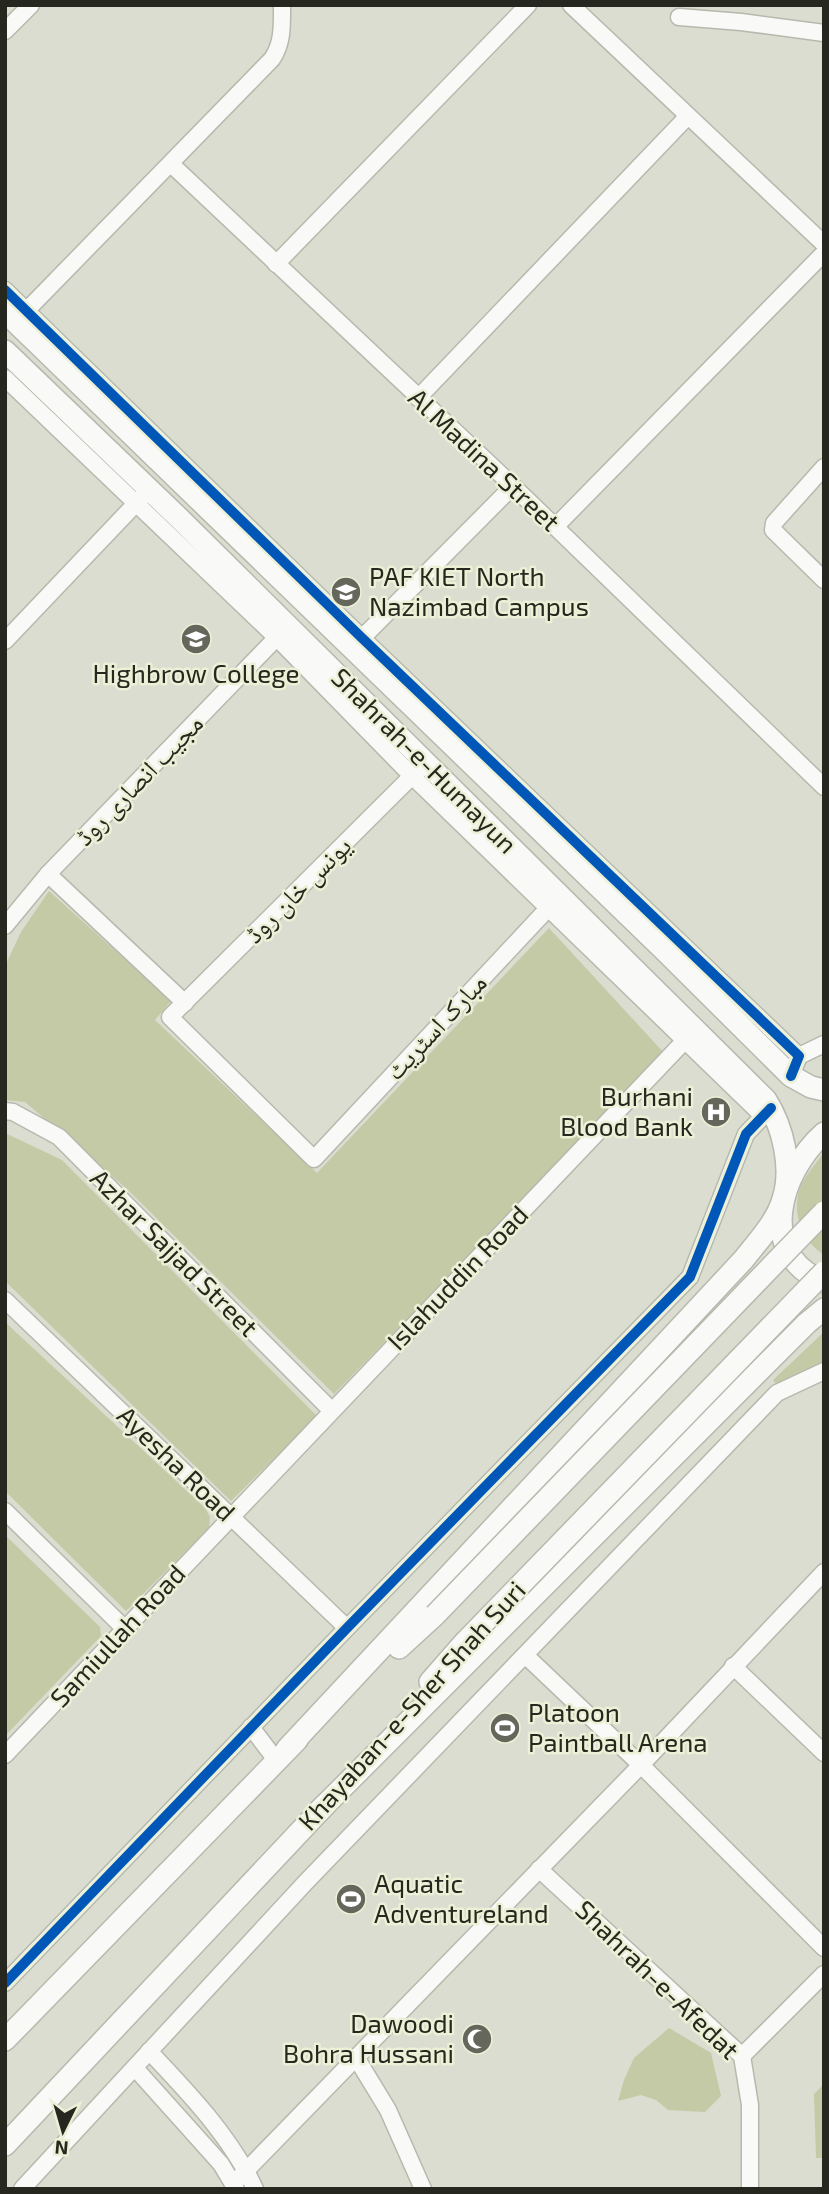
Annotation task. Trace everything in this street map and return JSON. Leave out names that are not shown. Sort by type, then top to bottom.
[{"type":"main road","name":"Shahrah-e-Humayun","points":[[5,312],[357,643],[585,873],[795,1066],[811,1087],[824,1090]]},
{"type":"main road","name":"Shahrah-e-Humayun","points":[[5,351],[143,496],[553,902],[767,1109],[780,1127],[785,1149],[786,1173],[780,1224],[784,1246],[797,1266],[824,1282]]},
{"type":"main road","points":[[553,902],[585,873]]},
{"type":"main road","points":[[767,1109],[795,1066]]},
{"type":"main road","points":[[282,1755],[744,1259],[769,1225],[797,1167],[824,1133]]},
{"type":"main road","name":"Khayaban-e-Sher Shah Suri","points":[[5,2040],[282,1755],[435,1615],[824,1212]]},
{"type":"main road","name":"Khayaban-e-Sher Shah Suri","points":[[5,2145],[317,1813],[465,1642],[824,1272]]},
{"type":"main road","points":[[317,1813],[824,1309]]},
{"type":"street","points":[[5,31],[31,5]]},
{"type":"street","points":[[27,310],[272,59],[281,38],[282,5]]},
{"type":"street","points":[[276,264],[528,5]]},
{"type":"street","points":[[555,527],[823,254],[688,116],[571,5]]},
{"type":"street","points":[[679,17],[824,33]]},
{"type":"street","points":[[418,398],[688,116]]},
{"type":"street","name":"Al Madina Street","points":[[172,164],[513,486],[824,787]]},
{"type":"street","points":[[5,290],[357,643],[795,1066],[824,1044]]},
{"type":"street","points":[[5,378],[143,496],[5,642]]},
{"type":"street","points":[[824,467],[774,523],[773,530],[824,580]]},
{"type":"street","points":[[357,643],[513,486]]},
{"type":"street","name":"مجیب انصاری روڈ","points":[[5,926],[48,874],[282,632]]},
{"type":"street","name":"یونس خان روڈ","points":[[170,1017],[419,769]]},
{"type":"street","points":[[48,874],[185,1003]]},
{"type":"street","name":"مبارک اسٹریٹ","points":[[170,1017],[314,1159],[553,902]]},
{"type":"street","name":"Islahuddin Road","points":[[231,1516],[691,1034]]},
{"type":"street","points":[[5,1983],[690,1277],[746,1134],[767,1109]]},
{"type":"street","name":"Azhar Sajjad Street","points":[[5,1111],[13,1112],[59,1137],[332,1410]]},
{"type":"street","name":"Ayesha Road","points":[[5,1300],[347,1628]]},
{"type":"street","points":[[22,2189],[305,1883],[777,1393],[824,1371]]},
{"type":"street","points":[[5,1511],[126,1630]]},
{"type":"street","name":"Samiullah Road","points":[[5,1755],[231,1516]]},
{"type":"street","points":[[135,2068],[221,2164],[235,2186],[824,1572]]},
{"type":"street","points":[[526,1654],[824,1948]]},
{"type":"street","points":[[733,1666],[824,1753]]},
{"type":"street","points":[[251,1727],[282,1755]]},
{"type":"street","name":"Shahrah-e-Afedat","points":[[539,1869],[742,2056],[750,2105],[750,2189]]},
{"type":"street","points":[[742,2056],[824,1974]]},
{"type":"street","points":[[149,2051],[182,2085],[247,2172],[255,2189]]},
{"type":"street","points":[[357,2059],[388,2110],[423,2188],[436,2189]]},
{"type":"green space","points":[[49,891],[171,1001],[155,1020],[317,1173],[549,928],[665,1054],[334,1394],[127,1189],[25,1102],[5,1100],[5,966],[21,932]]},
{"type":"green space","points":[[5,1133],[62,1160],[317,1416],[231,1501],[5,1281]]},
{"type":"green space","points":[[824,1152],[824,1255],[810,1242],[801,1227],[797,1200],[801,1186]]},
{"type":"green space","points":[[5,1322],[205,1508],[210,1517],[209,1528],[126,1611],[5,1491]]},
{"type":"green space","points":[[824,1332],[824,1363],[776,1384],[773,1380]]},
{"type":"green space","points":[[5,1535],[100,1627],[101,1636],[5,1736]]},
{"type":"green space","points":[[669,2028],[711,2053],[721,2096],[705,2112],[668,2110],[656,2100],[641,2095],[618,2101],[634,2058]]},
{"type":"green space","points":[[824,2084],[824,2158],[816,2158],[814,2094]]},
{"type":"cycle path","points":[[5,290],[362,638],[799,1056],[791,1076]]},
{"type":"cycle path","points":[[5,1983],[690,1277],[746,1134],[771,1108]]},
{"type":"place","name":"PAF KIET North Nazimbad Campus","points":[[346,592]]},
{"type":"place","name":"Highbrow College","points":[[196,639]]},
{"type":"place","name":"Burhani Blood Bank","points":[[716,1112]]},
{"type":"place","name":"Platoon Paintball Arena","points":[[505,1728]]},
{"type":"place","name":"Aquatic Adventureland","points":[[351,1899]]},
{"type":"place","name":"Dawoodi Bohra Hussani","points":[[477,2039]]}]
